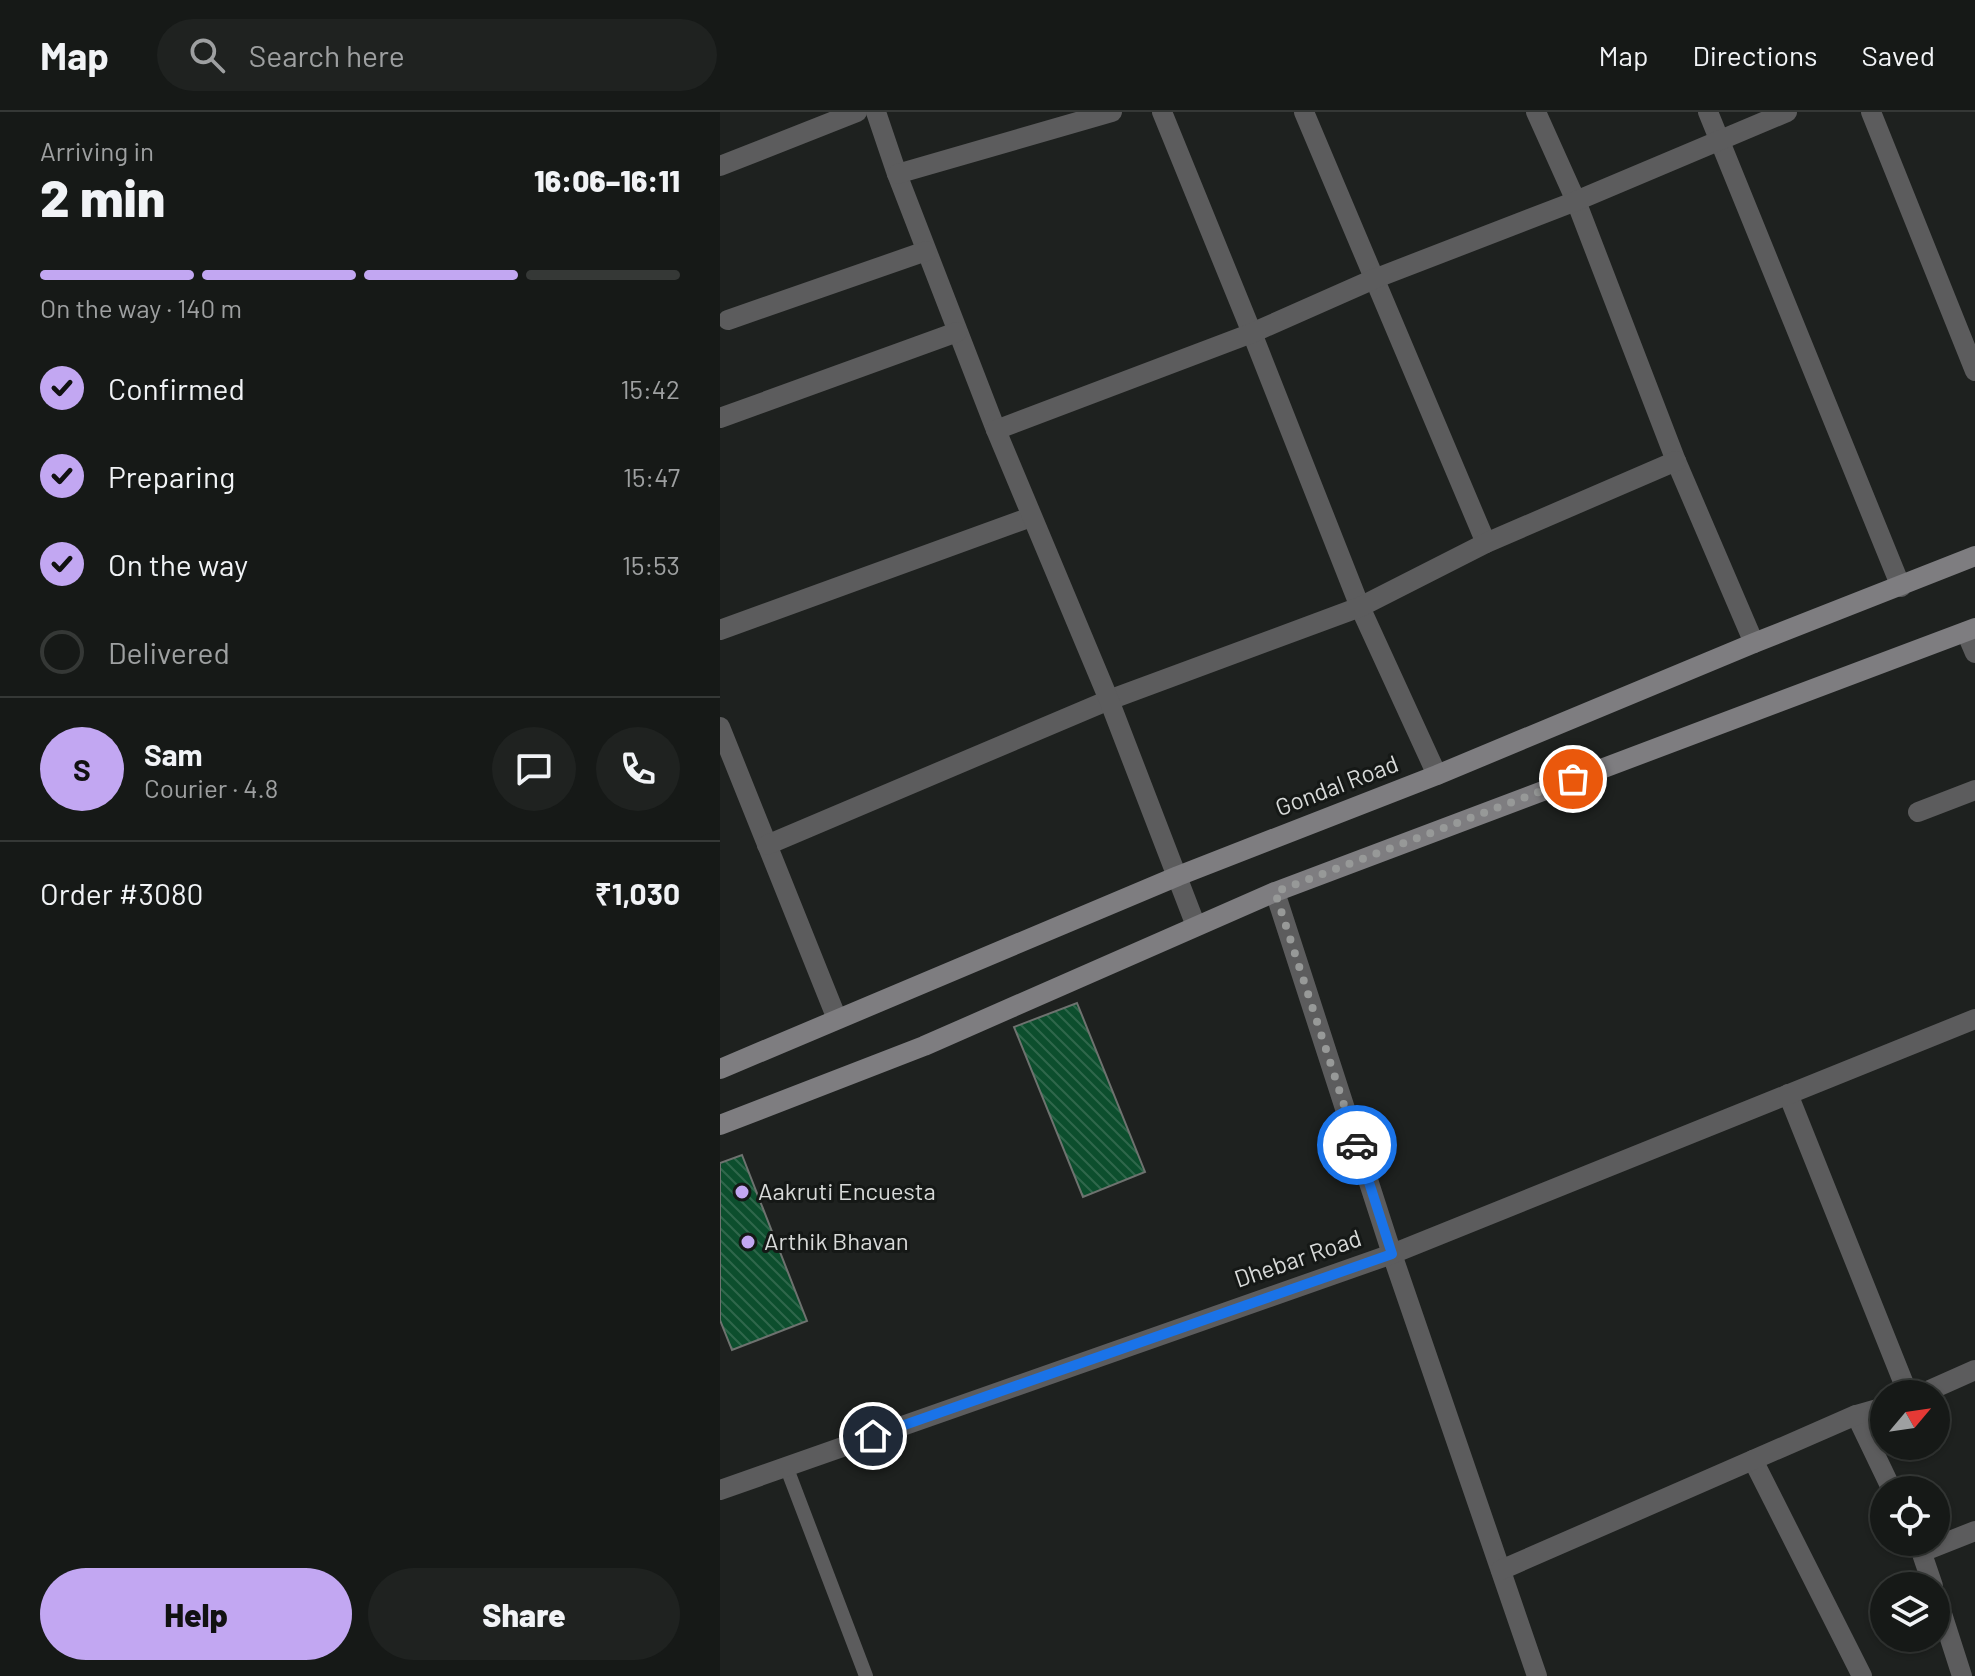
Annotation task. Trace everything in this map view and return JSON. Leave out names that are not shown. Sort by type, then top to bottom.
[{"type":"main road","name":"Gondal Road","points":[[720,1069],[1178,876],[1437,775],[1754,643],[1975,556]]},
{"type":"main road","points":[[720,1125],[924,1046],[1275,892],[1971,630]]},
{"type":"street","points":[[720,166],[857,112]]},
{"type":"street","points":[[876,112],[957,332],[1109,700],[1196,926]]},
{"type":"street","points":[[897,174],[1112,112]]},
{"type":"street","points":[[1162,112],[1360,607],[1437,775]]},
{"type":"street","points":[[1304,112],[1486,543]]},
{"type":"street","points":[[1536,112],[1576,201],[1676,461],[1754,643]]},
{"type":"street","points":[[1708,112],[1901,587]]},
{"type":"street","points":[[996,430],[1252,333],[1374,279],[1576,201],[1787,112]]},
{"type":"street","points":[[1871,112],[1975,371]]},
{"type":"street","points":[[728,320],[926,251]]},
{"type":"street","points":[[720,418],[957,332]]},
{"type":"street","points":[[767,845],[1109,700],[1360,607],[1486,543],[1676,461]]},
{"type":"street","points":[[720,630],[1031,517]]},
{"type":"street","points":[[1971,630],[1975,653]]},
{"type":"street","points":[[720,727],[837,1019]]},
{"type":"street","points":[[1918,812],[1975,790]]},
{"type":"street","points":[[1275,892],[1392,1254],[1537,1676]]},
{"type":"street","name":"Dhebar Road","points":[[720,1490],[1392,1254],[1975,1019]]},
{"type":"street","points":[[1788,1094],[1902,1380]]},
{"type":"street","points":[[1950,1381],[1975,1370]]},
{"type":"street","points":[[1501,1570],[1870,1411]]},
{"type":"street","points":[[1856,1415],[1885,1476]]},
{"type":"street","points":[[1753,1460],[1862,1676]]},
{"type":"street","points":[[1950,1538],[1975,1531]]},
{"type":"street","points":[[1950,1639],[1962,1676]]},
{"type":"lane","points":[[786,1466],[866,1676]]},
{"type":"building","points":[[1077,1003],[1145,1172],[1083,1197],[1014,1027]]},
{"type":"building","name":"Arthik Bhavan","points":[[742,1155],[807,1321],[732,1350],[720,1320],[720,1163]]},
{"type":"way so far","points":[[1357,1145],[1275,892],[1573,779]]},
{"type":"place","name":"Aakruti Encuesta","points":[[742,1192]]},
{"type":"place","name":"Arthik Bhavan","points":[[748,1242]]},
{"type":"route","points":[[873,1436],[1392,1254],[1357,1145]]}]
